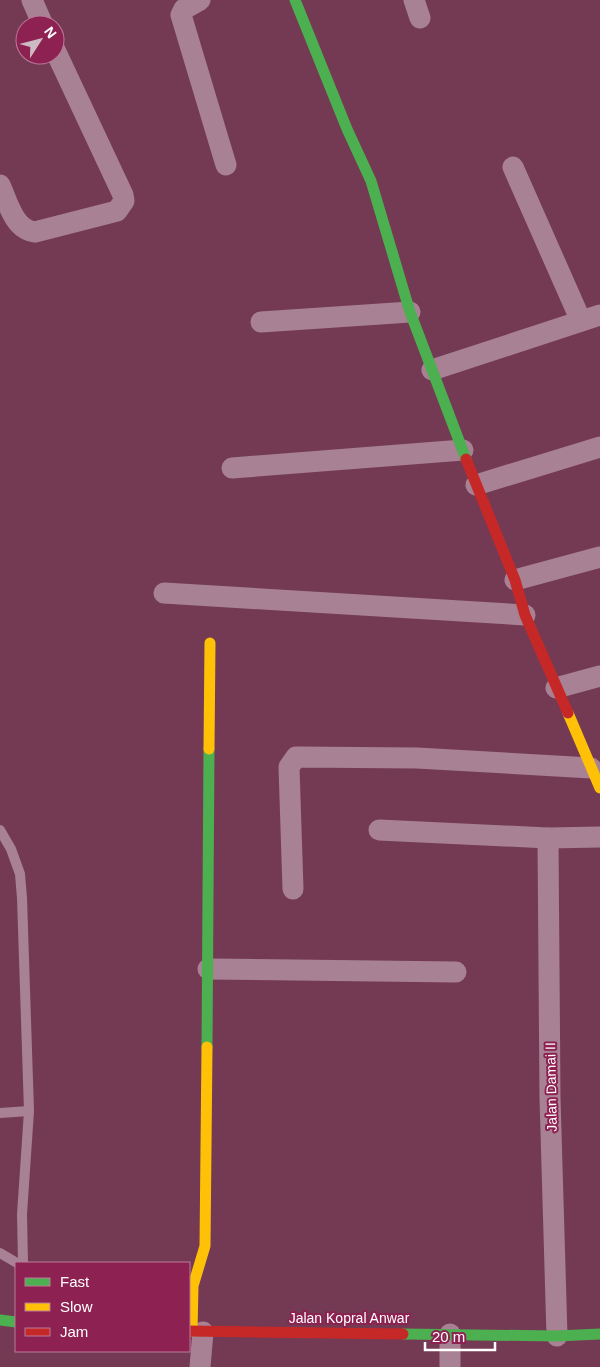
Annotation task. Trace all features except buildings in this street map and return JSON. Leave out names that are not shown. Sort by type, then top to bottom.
[{"type":"street","points":[[32,0],[39,15]]},
{"type":"street","points":[[200,0],[184,9],[181,14],[226,165]]},
{"type":"street","points":[[295,0],[347,129],[371,181],[410,312],[476,485],[515,580],[525,615],[600,788]]},
{"type":"street","points":[[0,185],[18,223],[29,232],[117,211],[124,201],[123,195],[62,65]]},
{"type":"street","points":[[432,370],[590,318],[513,167]]},
{"type":"street","points":[[261,322],[410,312]]},
{"type":"street","points":[[476,485],[600,447]]},
{"type":"street","points":[[232,468],[463,450]]},
{"type":"street","points":[[515,580],[600,557]]},
{"type":"street","points":[[164,593],[525,615]]},
{"type":"street","points":[[200,1367],[195,1331],[193,1286],[205,1246],[210,643]]},
{"type":"street","points":[[556,688],[600,676]]},
{"type":"street","points":[[293,889],[289,767],[296,757],[417,758],[591,768]]},
{"type":"street","points":[[379,830],[548,838],[600,837]]},
{"type":"street","name":"Jalan Damai II","points":[[548,838],[550,1098],[557,1336]]},
{"type":"street","points":[[208,969],[456,972]]},
{"type":"street","points":[[0,1320],[15,1322]]},
{"type":"street","name":"Jalan Kopral Anwar","points":[[195,1331],[557,1336],[600,1334]]},
{"type":"street","points":[[450,1334],[450,1367]]},
{"type":"lane","points":[[0,830],[20,874],[29,1111],[22,1214],[23,1262]]},
{"type":"lane","points":[[0,1113],[29,1111]]},
{"type":"lane","points":[[0,1253],[15,1262]]},
{"type":"traffic: fast","points":[[295,0],[347,129],[371,181],[410,312],[466,459]]},
{"type":"traffic: fast","points":[[207,1047],[209,749]]},
{"type":"traffic: fast","points":[[0,1320],[15,1322]]},
{"type":"traffic: fast","points":[[403,1334],[557,1336],[600,1334]]},
{"type":"traffic: slow","points":[[209,749],[210,643]]},
{"type":"traffic: slow","points":[[568,713],[600,788]]},
{"type":"traffic: slow","points":[[192,1331],[193,1286],[205,1246],[207,1047]]},
{"type":"traffic: jam","points":[[466,459],[515,580],[525,615],[568,713]]},
{"type":"traffic: jam","points":[[190,1331],[403,1334]]}]
